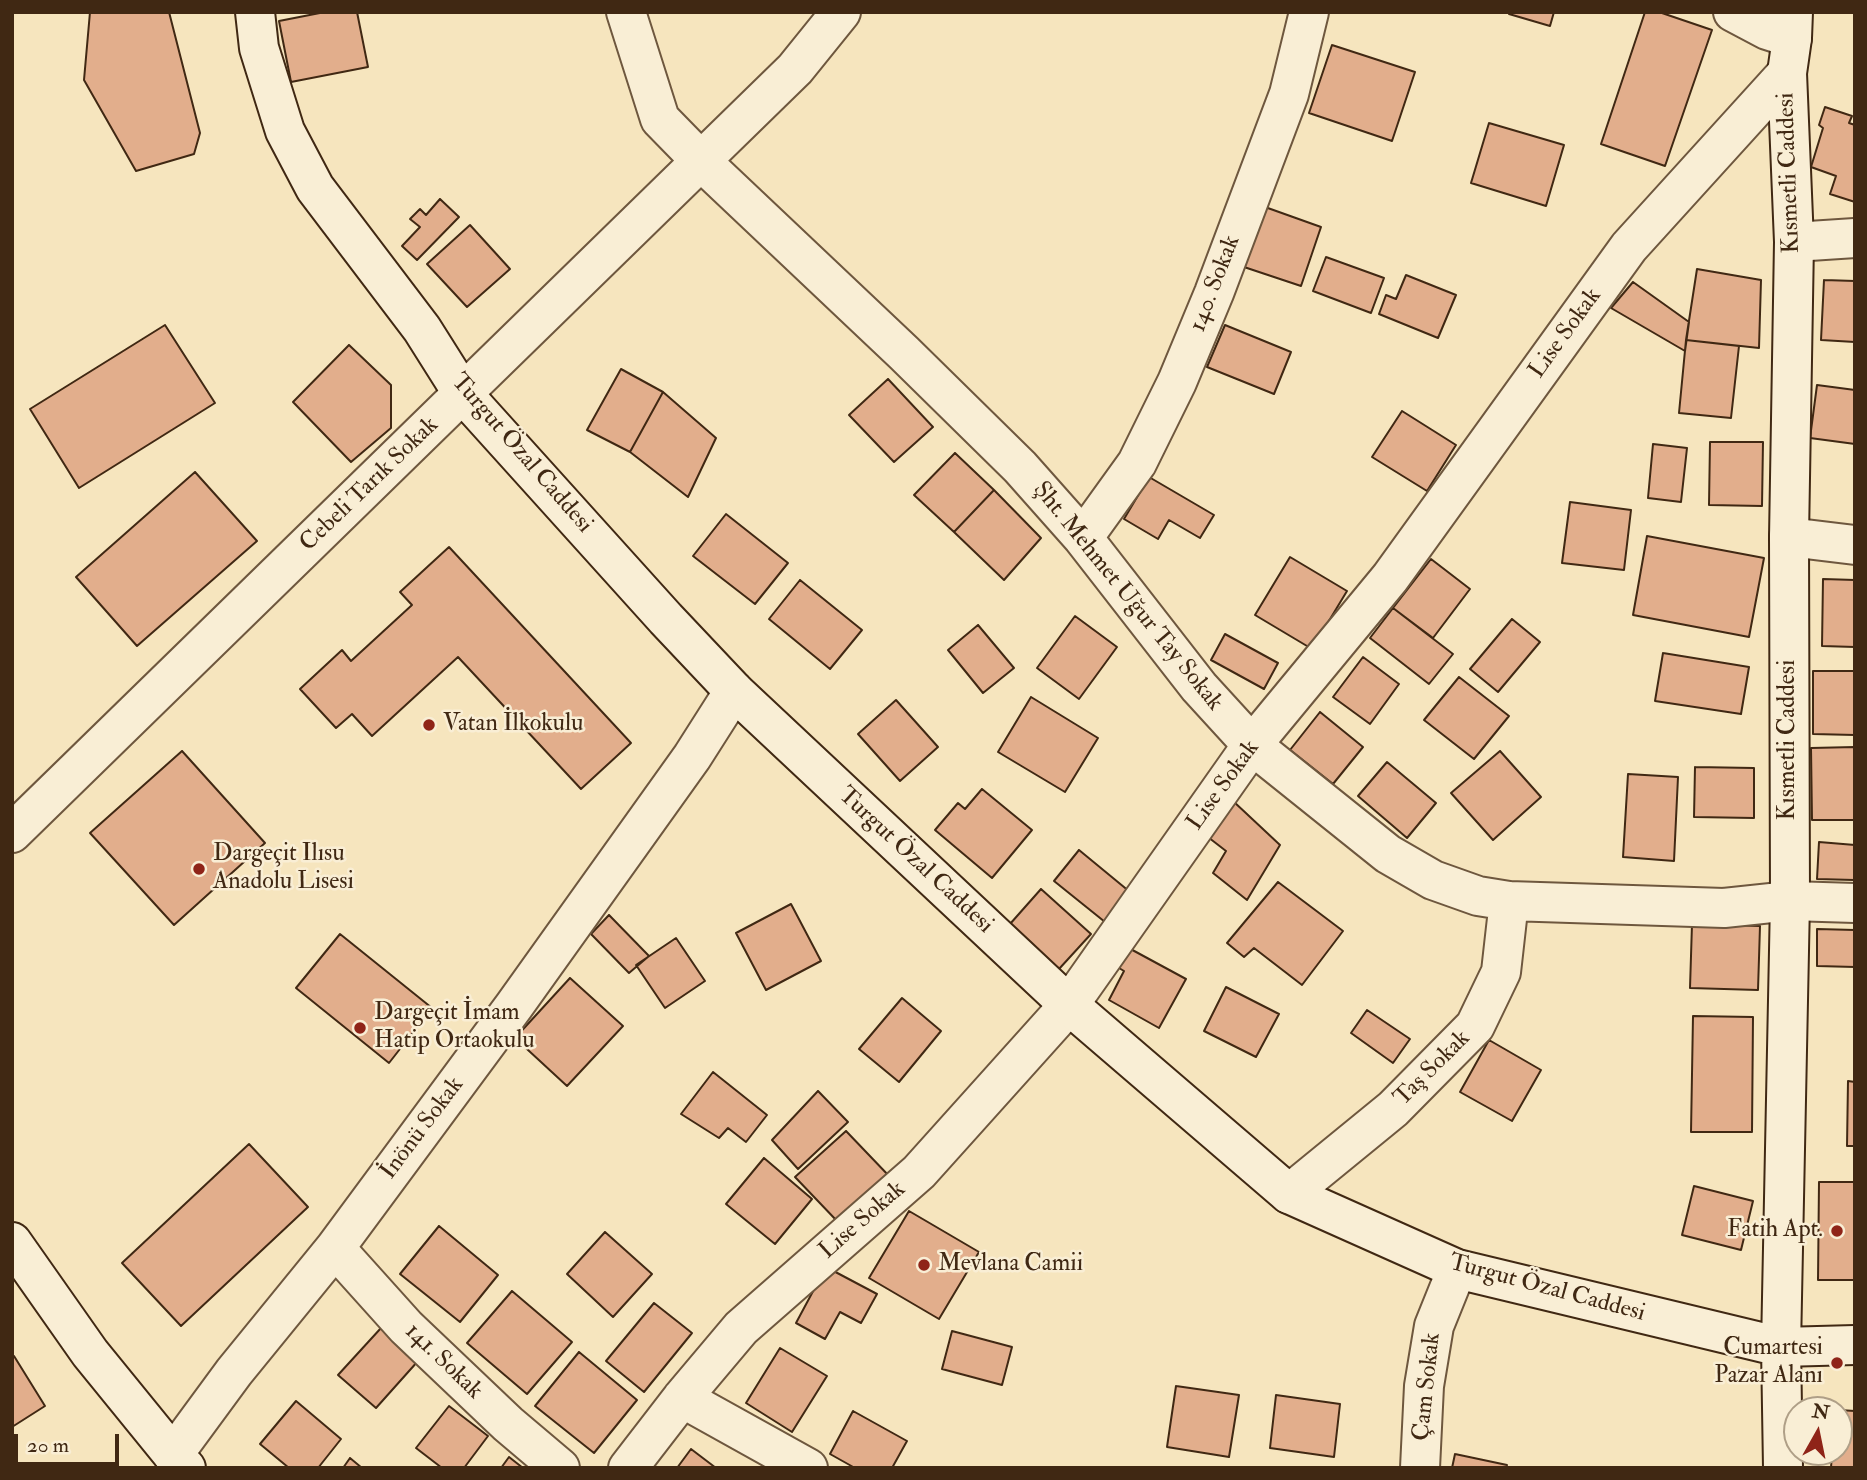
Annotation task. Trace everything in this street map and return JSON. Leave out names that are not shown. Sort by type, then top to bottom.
[{"type":"street","name":"Turgut Özal Caddesi","points":[[255,12],[259,48],[285,131],[315,188],[422,329],[463,394],[734,691],[1069,1005],[1289,1194],[1457,1269],[1781,1347],[1855,1345]]},
{"type":"street","name":"Şht. Mehmet Uğur Tay Sokak","points":[[626,12],[660,119],[1010,457],[1083,538],[1199,687],[1252,745],[1388,854],[1433,880],[1478,896],[1509,901],[1724,908],[1790,901],[1855,904]]},
{"type":"street","name":"Cebeli Tarık Sokak","points":[[12,833],[795,69],[841,12]]},
{"type":"street","name":"140. Sokak","points":[[1083,538],[1137,463],[1177,382],[1214,293],[1289,94],[1309,12]]},
{"type":"street","points":[[1733,12],[1791,41]]},
{"type":"street","name":"Kısmetli Caddesi","points":[[1783,1468],[1781,1347],[1790,901],[1789,537],[1794,242],[1791,41]]},
{"type":"street","name":"Lise Sokak","points":[[628,1468],[741,1328],[919,1172],[1069,1005],[1252,745],[1390,578],[1629,247],[1791,41]]},
{"type":"street","points":[[1794,242],[1855,238]]},
{"type":"street","points":[[1789,537],[1855,545]]},
{"type":"street","name":"İnönü Sokak","points":[[179,1462],[234,1372],[335,1248],[514,1006],[692,757],[734,691]]},
{"type":"street","name":"Taş Sokak","points":[[1289,1194],[1393,1109],[1475,1026],[1501,972],[1509,901]]},
{"type":"street","points":[[12,1242],[90,1353],[179,1462]]},
{"type":"street","name":"141. Sokak","points":[[335,1248],[406,1327],[560,1468]]},
{"type":"street","name":"Çam Sokak","points":[[1420,1468],[1424,1386],[1434,1326],[1457,1269]]},
{"type":"street","points":[[682,1398],[808,1468]]},
{"type":"building","points":[[90,12],[169,12],[200,133],[194,154],[136,171],[84,80]]},
{"type":"building","points":[[325,12],[357,12],[368,67],[291,82],[279,21]]},
{"type":"building","points":[[1554,12],[1550,26],[1509,14]]},
{"type":"building","points":[[1645,12],[1659,12],[1712,30],[1665,166],[1601,144]]},
{"type":"building","points":[[1332,45],[1415,72],[1392,141],[1309,113]]},
{"type":"building","points":[[1825,107],[1852,116],[1849,123],[1855,125],[1855,202],[1830,194],[1836,176],[1811,167],[1823,128],[1819,125]]},
{"type":"building","points":[[1489,123],[1564,145],[1546,206],[1471,183]]},
{"type":"building","points":[[440,199],[459,217],[417,260],[402,246],[420,227],[410,219],[420,209],[426,215]]},
{"type":"building","points":[[1265,207],[1321,227],[1301,286],[1244,267]]},
{"type":"building","points":[[470,225],[510,269],[467,307],[427,264]]},
{"type":"building","points":[[1326,257],[1384,278],[1371,313],[1313,291]]},
{"type":"building","points":[[1697,269],[1761,280],[1759,348],[1686,340]]},
{"type":"building","points":[[1406,275],[1456,295],[1438,338],[1379,314],[1386,295],[1396,299]]},
{"type":"building","points":[[1824,280],[1855,281],[1855,342],[1821,340]]},
{"type":"building","points":[[1633,282],[1689,322],[1685,351],[1611,308]]},
{"type":"building","points":[[165,325],[215,403],[79,488],[30,409]]},
{"type":"building","points":[[1225,325],[1291,352],[1274,394],[1207,367]]},
{"type":"building","points":[[1686,340],[1739,346],[1731,418],[1679,413]]},
{"type":"building","points":[[349,345],[391,385],[391,428],[351,462],[293,402]]},
{"type":"building","points":[[621,369],[663,392],[630,452],[587,430]]},
{"type":"building","points":[[888,379],[933,427],[894,462],[849,415]]},
{"type":"building","points":[[1817,385],[1855,390],[1855,444],[1810,438]]},
{"type":"building","points":[[663,392],[716,438],[688,497],[630,452]]},
{"type":"building","points":[[1402,411],[1456,445],[1427,491],[1372,457]]},
{"type":"building","points":[[1710,442],[1763,442],[1762,506],[1709,505]]},
{"type":"building","points":[[1653,444],[1687,448],[1681,502],[1648,498]]},
{"type":"building","points":[[955,453],[994,490],[954,532],[914,495]]},
{"type":"building","points":[[195,472],[257,541],[137,646],[76,577]]},
{"type":"building","points":[[1149,477],[1214,515],[1200,538],[1169,520],[1158,539],[1124,519]]},
{"type":"building","points":[[994,490],[1041,538],[1004,580],[954,532]]},
{"type":"building","points":[[1570,502],[1631,510],[1624,570],[1562,563]]},
{"type":"building","points":[[726,514],[788,563],[755,604],[693,556]]},
{"type":"building","points":[[1647,536],[1764,558],[1749,637],[1633,615]]},
{"type":"building","points":[[449,547],[631,743],[581,789],[458,657],[372,736],[352,714],[336,728],[300,689],[342,650],[351,661],[412,605],[400,592]]},
{"type":"building","points":[[1290,557],[1347,591],[1312,649],[1255,615]]},
{"type":"building","points":[[1431,559],[1470,589],[1433,638],[1393,608]]},
{"type":"building","points":[[1823,579],[1855,580],[1855,647],[1822,646]]},
{"type":"building","points":[[800,580],[862,630],[830,669],[769,619]]},
{"type":"building","points":[[1393,608],[1453,654],[1429,684],[1370,638]]},
{"type":"building","points":[[1075,616],[1117,647],[1079,699],[1037,668]]},
{"type":"building","points":[[1512,619],[1540,642],[1498,692],[1470,669]]},
{"type":"building","points":[[978,625],[1014,668],[983,693],[948,650]]},
{"type":"building","points":[[1225,634],[1278,663],[1264,689],[1211,660]]},
{"type":"building","points":[[1663,653],[1749,667],[1741,714],[1655,701]]},
{"type":"building","points":[[1363,657],[1399,684],[1370,724],[1333,697]]},
{"type":"building","points":[[1813,671],[1855,671],[1855,735],[1813,734]]},
{"type":"building","points":[[1459,677],[1509,716],[1474,759],[1424,720]]},
{"type":"building","points":[[1031,697],[1098,738],[1065,792],[998,752]]},
{"type":"building","points":[[896,700],[938,747],[900,781],[858,734]]},
{"type":"building","points":[[1320,712],[1363,747],[1333,784],[1290,750]]},
{"type":"building","points":[[1855,747],[1855,820],[1812,820],[1811,748]]},
{"type":"building","points":[[182,751],[265,843],[174,925],[90,833]]},
{"type":"building","points":[[1500,751],[1541,797],[1493,840],[1451,793]]},
{"type":"building","points":[[1387,762],[1436,803],[1407,838],[1358,796]]},
{"type":"building","points":[[1695,767],[1754,768],[1754,818],[1694,817]]},
{"type":"building","points":[[1628,774],[1678,777],[1674,861],[1623,857]]},
{"type":"building","points":[[982,789],[1032,830],[992,878],[935,830],[958,803],[965,809]]},
{"type":"building","points":[[1233,801],[1280,845],[1247,900],[1213,873],[1226,851],[1204,834]]},
{"type":"building","points":[[1819,842],[1855,845],[1854,880],[1817,879]]},
{"type":"building","points":[[1079,850],[1130,892],[1105,922],[1054,881]]},
{"type":"building","points":[[1278,882],[1343,931],[1302,985],[1254,948],[1244,957],[1227,943]]},
{"type":"building","points":[[1041,889],[1091,934],[1059,969],[1010,924]]},
{"type":"building","points":[[791,904],[821,961],[766,990],[736,933]]},
{"type":"building","points":[[609,915],[649,956],[629,973],[591,934]]},
{"type":"building","points":[[1692,924],[1760,926],[1758,990],[1690,988]]},
{"type":"building","points":[[1817,929],[1855,930],[1855,967],[1817,966]]},
{"type":"building","points":[[340,934],[432,1008],[389,1063],[296,988]]},
{"type":"building","points":[[676,938],[705,981],[665,1008],[636,965]]},
{"type":"building","points":[[1125,946],[1186,979],[1159,1028],[1109,1000],[1124,971],[1114,965]]},
{"type":"building","points":[[570,978],[623,1026],[567,1086],[515,1038]]},
{"type":"building","points":[[1226,987],[1279,1014],[1256,1057],[1204,1031]]},
{"type":"building","points":[[902,998],[941,1031],[899,1082],[859,1049]]},
{"type":"building","points":[[1367,1010],[1410,1039],[1393,1063],[1351,1033]]},
{"type":"building","points":[[1693,1016],[1753,1017],[1752,1132],[1691,1132]]},
{"type":"building","points":[[1489,1040],[1541,1070],[1512,1121],[1460,1092]]},
{"type":"building","points":[[713,1072],[767,1115],[746,1142],[728,1128],[719,1138],[681,1114]]},
{"type":"building","points":[[1848,1081],[1855,1082],[1855,1146],[1847,1146]]},
{"type":"building","points":[[818,1091],[848,1122],[798,1169],[772,1140]]},
{"type":"building","points":[[846,1131],[890,1177],[837,1221],[795,1177]]},
{"type":"building","points":[[249,1144],[308,1207],[181,1326],[122,1263]]},
{"type":"building","points":[[764,1158],[812,1199],[775,1244],[726,1204]]},
{"type":"building","name":"Fatih Apt.","points":[[1819,1182],[1855,1182],[1855,1280],[1818,1280]]},
{"type":"building","points":[[1694,1186],[1753,1201],[1741,1250],[1682,1235]]},
{"type":"building","name":"Mevlana Camii","points":[[909,1211],[979,1252],[939,1319],[869,1278]]},
{"type":"building","points":[[439,1226],[498,1275],[460,1322],[400,1274]]},
{"type":"building","points":[[605,1232],[652,1274],[613,1317],[567,1274]]},
{"type":"building","points":[[826,1267],[877,1294],[861,1323],[840,1312],[825,1339],[796,1323]]},
{"type":"building","points":[[512,1291],[572,1342],[527,1394],[467,1343]]},
{"type":"building","points":[[654,1303],[692,1333],[644,1392],[606,1361]]},
{"type":"building","points":[[381,1328],[418,1361],[376,1408],[338,1375]]},
{"type":"building","points":[[952,1331],[1012,1347],[1002,1385],[942,1369]]},
{"type":"building","points":[[780,1348],[827,1376],[792,1432],[746,1403]]},
{"type":"building","points":[[579,1352],[637,1400],[594,1453],[535,1406]]},
{"type":"building","points":[[14,1356],[45,1406],[12,1427],[12,1357]]},
{"type":"building","points":[[1176,1386],[1239,1395],[1229,1457],[1167,1447]]},
{"type":"building","points":[[1276,1395],[1340,1404],[1334,1457],[1270,1448]]},
{"type":"building","points":[[296,1401],[341,1439],[318,1468],[289,1468],[260,1444]]},
{"type":"building","points":[[449,1406],[488,1436],[464,1468],[442,1468],[416,1448]]},
{"type":"building","points":[[853,1411],[907,1441],[892,1468],[855,1468],[830,1454]]},
{"type":"building","points":[[1855,1411],[1855,1468],[1831,1468],[1853,1466]]},
{"type":"building","points":[[691,1449],[716,1468],[677,1468]]},
{"type":"building","points":[[1455,1454],[1507,1465],[1506,1468],[1452,1468]]},
{"type":"building","points":[[509,1457],[523,1468],[501,1468]]},
{"type":"building","points":[[350,1458],[362,1468],[343,1468]]},
{"type":"place","name":"Vatan İlkokulu","points":[[429,725]]},
{"type":"place","name":"Dargeçit Ilısu Anadolu Lisesi","points":[[199,869]]},
{"type":"place","name":"Dargeçit İmam Hatip Ortaokulu","points":[[360,1028]]},
{"type":"place","name":"Fatih Apt.","points":[[1837,1231]]},
{"type":"place","name":"Mevlana Camii","points":[[924,1265]]},
{"type":"place","name":"Cumartesi Pazar Alanı","points":[[1837,1363]]}]
